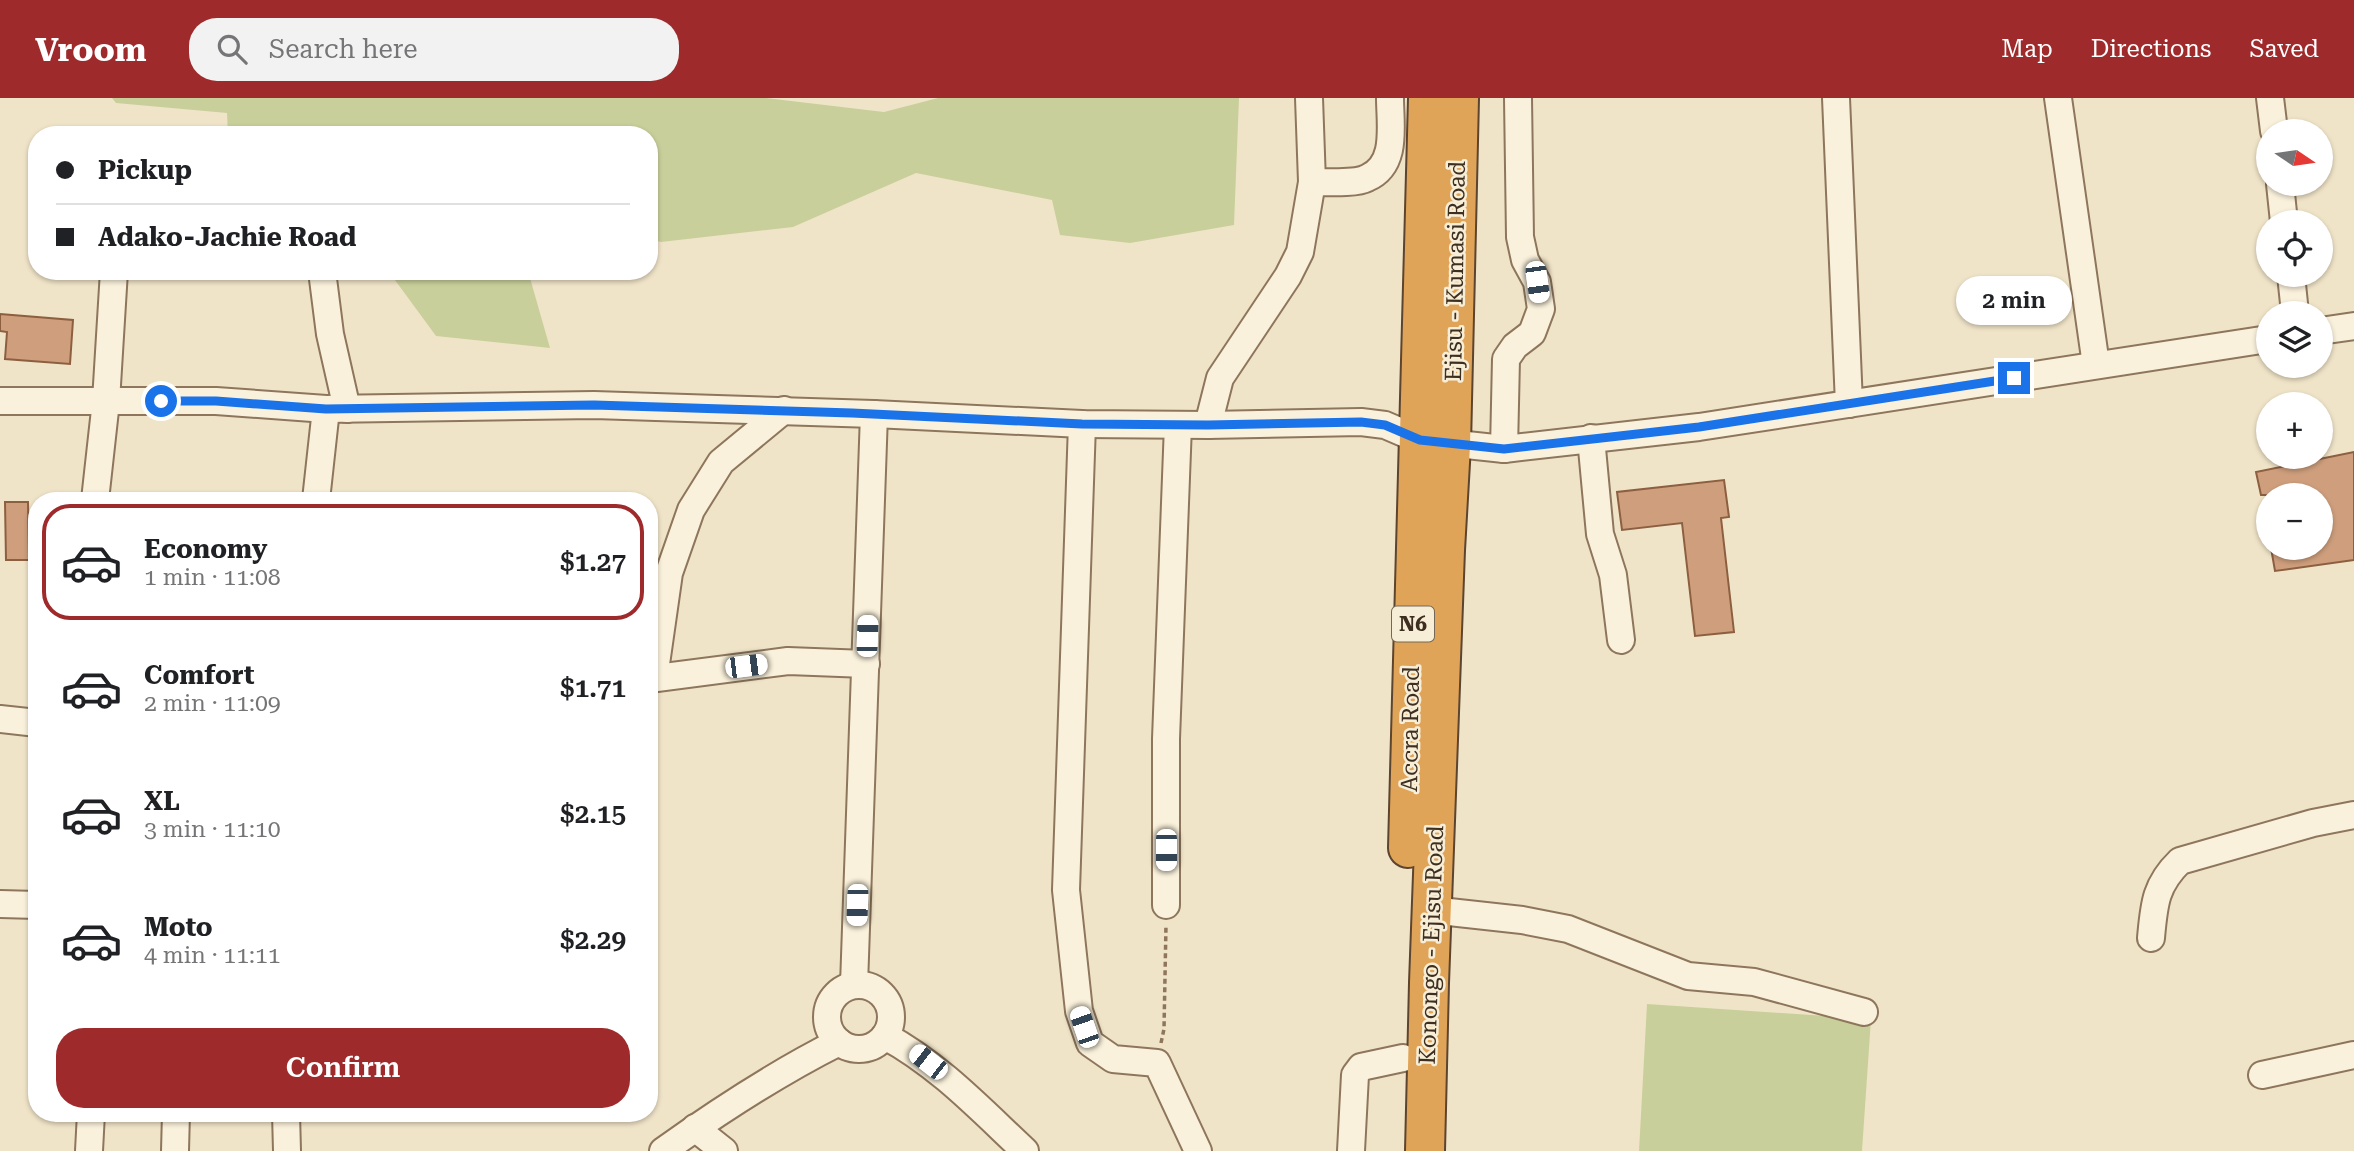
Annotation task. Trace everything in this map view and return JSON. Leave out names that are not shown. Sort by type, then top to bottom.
[{"type":"highway","name":"Accra Road","points":[[1399,1151],[1412,656],[1435,443],[1428,98]]},
{"type":"highway","name":"Ejisu - Kumasi Road","points":[[1435,443],[1459,98]]},
{"type":"highway","name":"Konongo - Ejisu Road","points":[[1425,1151],[1445,550],[1435,443]]},
{"type":"street","points":[[1208,425],[1220,378],[1289,276],[1300,252],[1312,183],[1309,98]]},
{"type":"street","points":[[1312,183],[1366,179],[1384,167],[1390,146],[1390,98]]},
{"type":"street","points":[[1504,449],[1506,359],[1515,346],[1532,332],[1541,309],[1537,282],[1525,260],[1520,237],[1518,98]]},
{"type":"street","points":[[1836,98],[1849,404]]},
{"type":"street","points":[[2058,98],[2096,365]]},
{"type":"street","points":[[2270,98],[2273,119]]},
{"type":"street","points":[[96,492],[107,401],[114,280]]},
{"type":"street","points":[[318,492],[336,409],[323,280]]},
{"type":"street","points":[[2333,329],[2354,326]]},
{"type":"street","points":[[0,401],[216,401],[336,409],[594,405],[785,410],[1082,424],[1361,422],[1385,425],[1435,443],[1504,449],[1699,427],[2256,341]]},
{"type":"street","points":[[658,638],[669,573],[691,510],[721,462],[785,410]]},
{"type":"street","points":[[854,985],[874,414]]},
{"type":"street","points":[[1082,424],[1066,890],[1079,1011],[1090,1042],[1114,1059],[1157,1063],[1198,1151]]},
{"type":"street","points":[[1166,905],[1166,739],[1178,425]]},
{"type":"street","points":[[1591,438],[1600,534],[1613,575],[1621,640]]},
{"type":"street","points":[[658,678],[788,661],[866,664]]},
{"type":"street","points":[[0,719],[28,722]]},
{"type":"street","points":[[2151,938],[2154,904],[2159,888],[2168,873],[2180,861],[2313,823],[2354,815]]},
{"type":"street","points":[[0,904],[28,905]]},
{"type":"street","points":[[1432,910],[1521,920],[1568,929],[1688,976],[1754,982],[1864,1013]]},
{"type":"street","points":[[854,985],[867,985],[878,991],[886,1000],[890,1012],[890,1025],[885,1036],[863,1049],[851,1048],[839,1042],[831,1033],[827,1021],[833,997],[854,985]]},
{"type":"street","points":[[885,1036],[915,1052],[941,1073],[1025,1151]]},
{"type":"street","points":[[663,1151],[797,1063],[839,1042]]},
{"type":"street","points":[[2262,1075],[2354,1055]]},
{"type":"street","points":[[1351,1151],[1355,1074],[1361,1067],[1403,1058]]},
{"type":"street","points":[[89,1151],[91,1122]]},
{"type":"street","points":[[175,1151],[176,1122]]},
{"type":"street","points":[[286,1122],[287,1151]]},
{"type":"street","points":[[695,1128],[724,1151]]},
{"type":"path","points":[[1157,1063],[1164,1029],[1166,905]]},
{"type":"green space","points":[[112,98],[766,98],[884,112],[938,98],[1239,98],[1234,225],[1130,243],[1060,235],[1052,200],[916,173],[793,227],[661,242],[658,241],[658,126],[228,126],[227,113],[116,103]]},
{"type":"green space","points":[[395,280],[531,280],[550,348],[436,336]]},
{"type":"green space","points":[[1647,1004],[1871,1019],[1862,1151],[1639,1151]]},
{"type":"building","points":[[0,314],[73,320],[70,364],[5,359],[7,332],[0,331]]},
{"type":"building","points":[[2354,452],[2354,560],[2275,571],[2273,560],[2333,560],[2333,483],[2258,483],[2256,472],[2271,469],[2333,469],[2333,456]]},
{"type":"building","points":[[1724,480],[1729,517],[1721,518],[1734,632],[1695,636],[1682,523],[1622,530],[1617,492]]},
{"type":"building","points":[[5,502],[28,502],[28,560],[6,560]]},
{"type":"route","points":[[161,401],[216,401],[326,409],[594,405],[785,410],[1082,424],[1361,422],[1385,425],[1420,440],[1504,449],[1699,427],[2014,378]]}]
